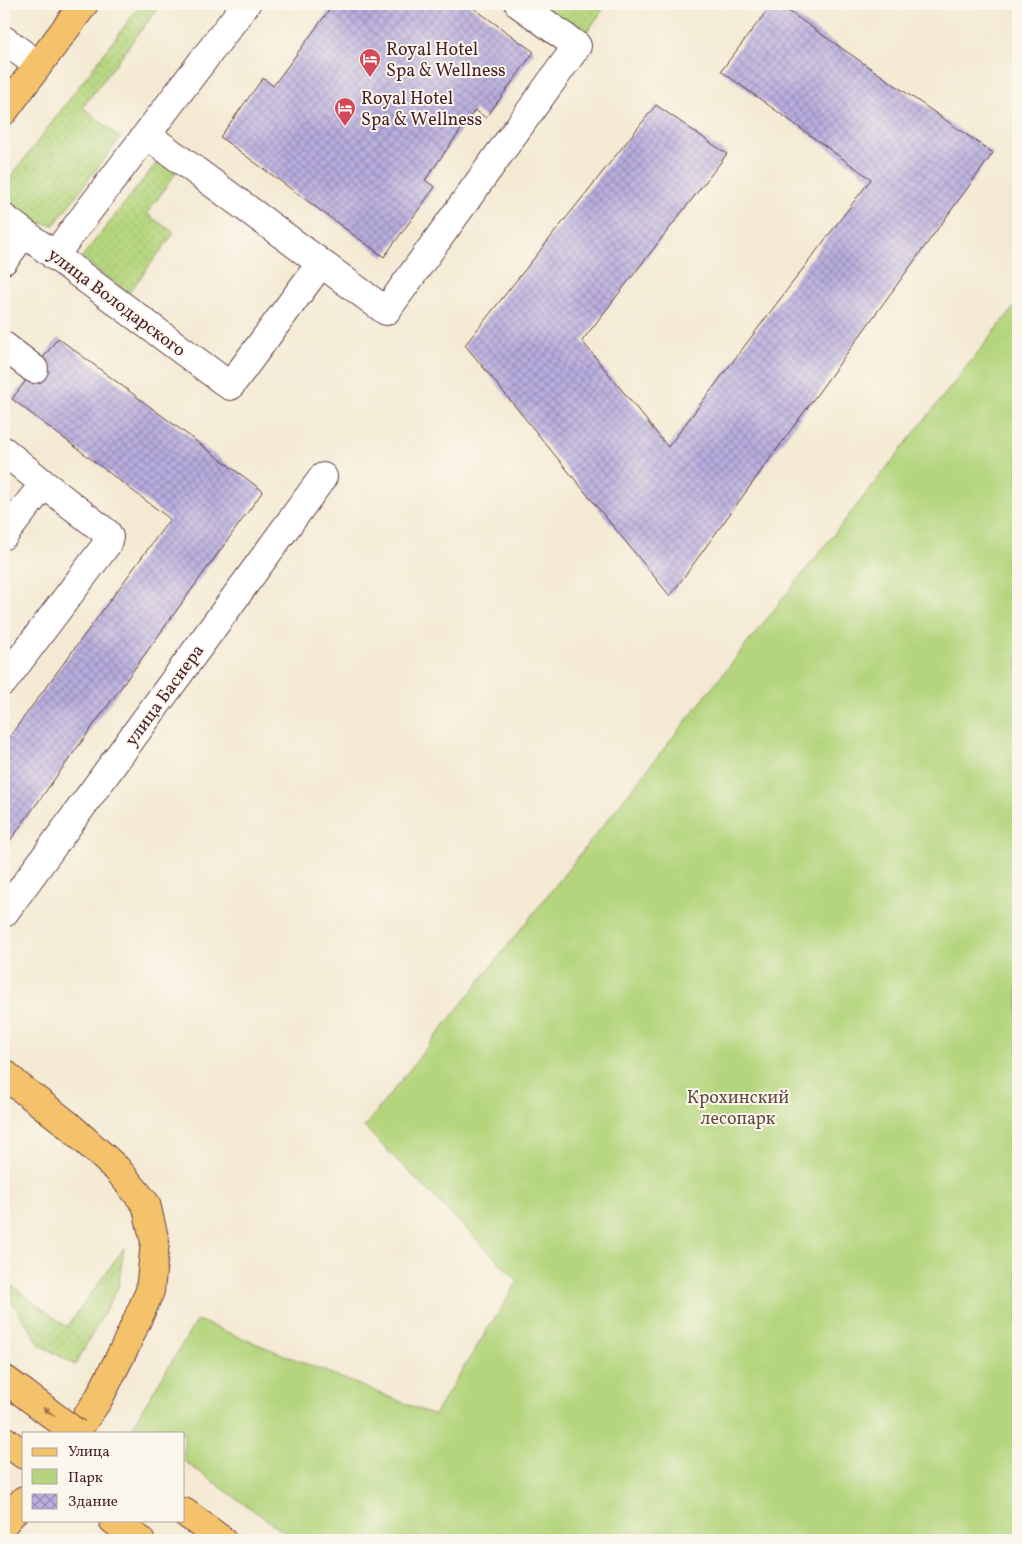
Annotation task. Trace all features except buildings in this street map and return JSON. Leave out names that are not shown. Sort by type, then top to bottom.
[{"type":"main road","points":[[4,111],[84,4]]},
{"type":"main road","points":[[8,1078],[66,1123],[116,1169],[146,1204],[155,1242],[150,1292],[98,1400],[77,1432]]},
{"type":"main road","points":[[13,1386],[75,1432]]},
{"type":"main road","points":[[4,1440],[22,1454]]},
{"type":"main road","points":[[4,1523],[22,1502]]},
{"type":"main road","points":[[185,1513],[222,1540]]},
{"type":"main road","points":[[116,1522],[140,1540]]},
{"type":"street","points":[[54,256],[246,4]]},
{"type":"street","points":[[146,135],[386,311],[576,46],[519,4]]},
{"type":"street","points":[[4,40],[38,65]]},
{"type":"street","points":[[4,260],[14,226]]},
{"type":"street","name":"улица Володарского","points":[[14,226],[230,386],[321,263]]},
{"type":"street","points":[[4,346],[34,369]]},
{"type":"street","points":[[4,452],[107,532],[109,536],[108,544],[4,681]]},
{"type":"street","name":"улица Баснера","points":[[4,913],[323,477]]},
{"type":"street","points":[[4,535],[44,484]]},
{"type":"green space","points":[[141,4],[161,4],[83,107],[120,138],[54,225],[38,223],[4,198],[4,186]]},
{"type":"green space","points":[[539,4],[607,4],[584,36]]},
{"type":"green space","points":[[158,161],[177,171],[147,214],[174,233],[128,294],[81,258]]},
{"type":"green space","name":"Крохинский лесопарк","points":[[1018,302],[1018,1540],[295,1540],[185,1462],[185,1432],[144,1432],[133,1425],[197,1320],[434,1415],[518,1281],[364,1127]]},
{"type":"green space","points":[[124,1248],[118,1288],[75,1365],[40,1345],[11,1300],[4,1311],[4,1280],[67,1327]]},
{"type":"place","name":"Royal Hotel Spa & Wellness","points":[[370,78]]},
{"type":"place","name":"Royal Hotel Spa & Wеllness","points":[[345,127]]}]
